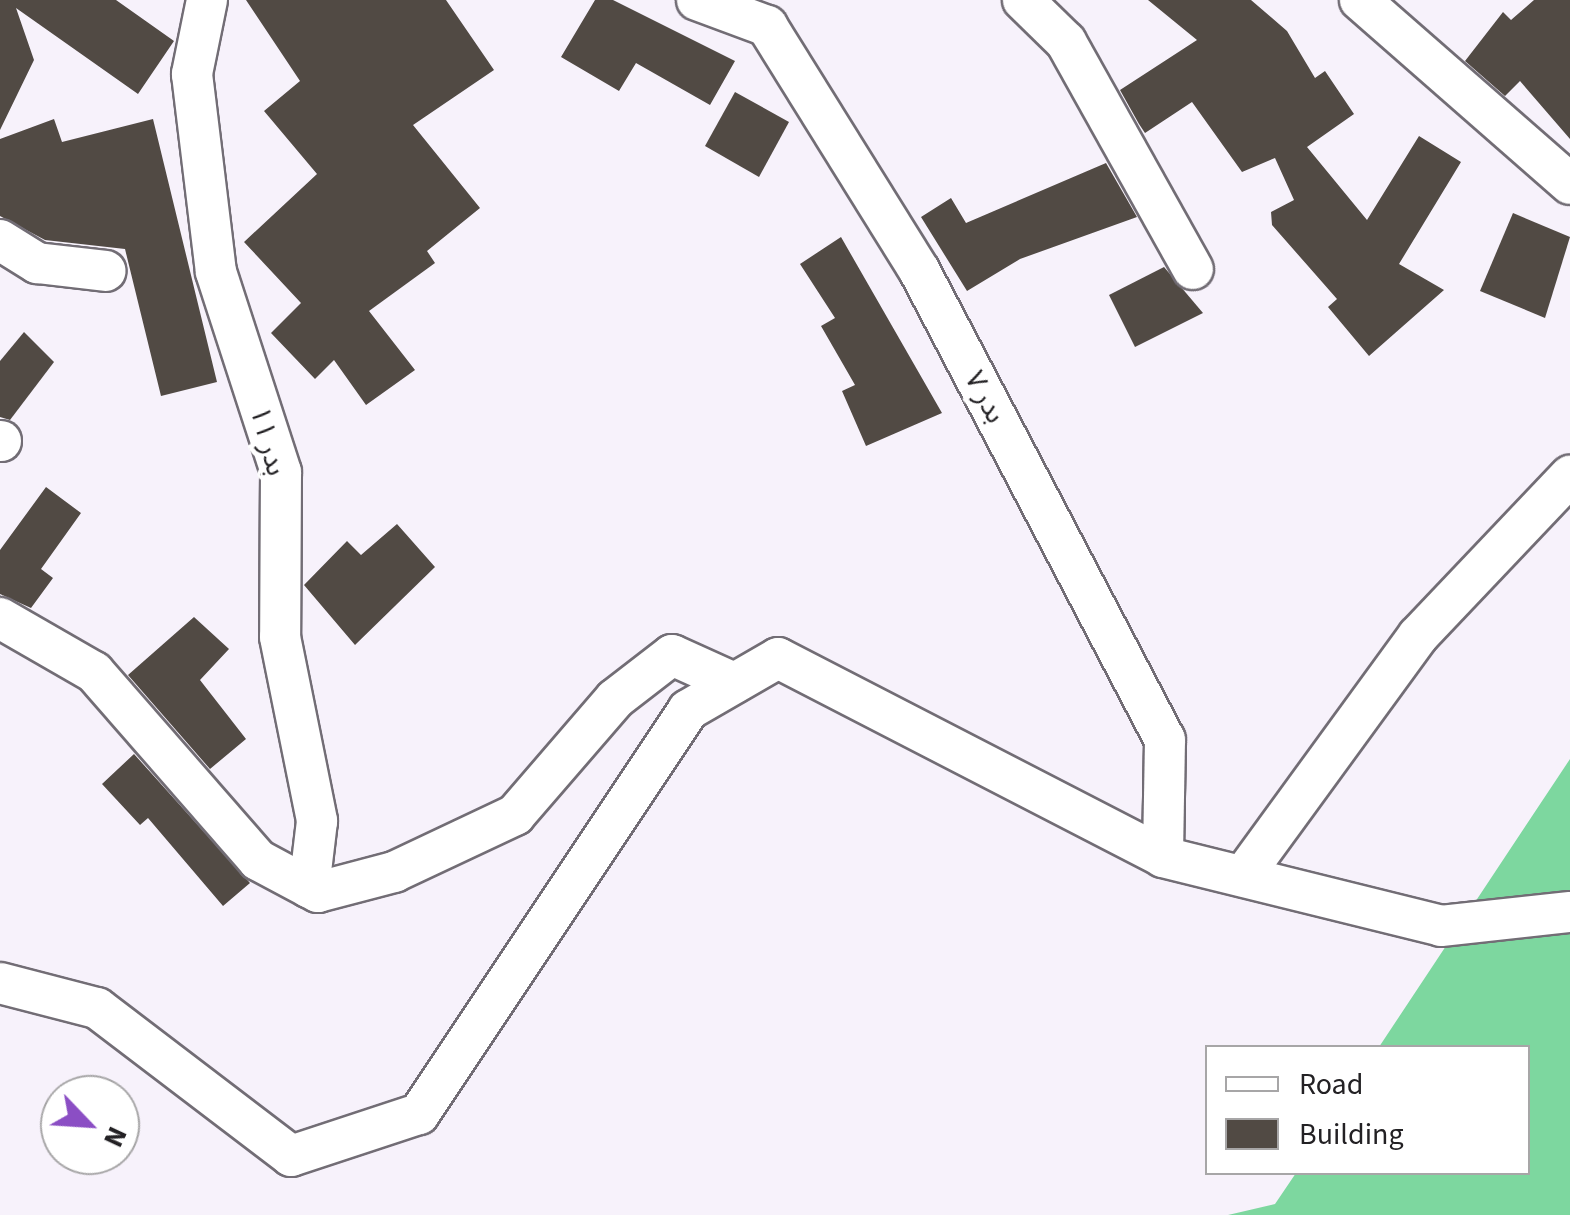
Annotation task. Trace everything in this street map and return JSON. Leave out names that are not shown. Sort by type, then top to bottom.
[{"type":"street","name":"بدر ۱۱","points":[[207,0],[194,94],[216,272],[281,472],[280,636],[317,821],[310,888]]},
{"type":"street","name":"بدر ۷","points":[[697,0],[767,26],[918,270],[1165,740],[1164,857]]},
{"type":"street","points":[[1023,0],[1066,42],[1193,269]]},
{"type":"street","points":[[1360,0],[1570,184]]},
{"type":"street","points":[[0,240],[38,263],[106,271]]},
{"type":"street","points":[[1243,876],[1418,636],[1570,476]]},
{"type":"street","points":[[0,618],[94,672],[258,860],[310,888],[394,872],[515,815],[615,699],[672,655],[734,683]]},
{"type":"street","points":[[0,982],[96,1008],[291,1156],[420,1114],[688,710],[778,658],[1164,857],[1441,926],[1570,912]]},
{"type":"green space","points":[[1570,759],[1570,1215],[1228,1215],[1275,1204],[1295,1175],[1530,1175],[1530,1045],[1380,1045]]},
{"type":"building","points":[[0,0],[116,0],[174,41],[138,94],[16,8],[34,60],[0,130]]},
{"type":"building","points":[[246,0],[446,0],[494,70],[413,125],[480,208],[427,251],[435,263],[369,311],[415,370],[366,405],[334,360],[315,379],[271,333],[301,303],[244,242],[317,174],[264,111],[300,81]]},
{"type":"building","points":[[595,0],[613,0],[735,61],[710,105],[636,63],[619,91],[561,57]]},
{"type":"building","points":[[1148,0],[1251,0],[1287,31],[1315,78],[1325,71],[1354,114],[1307,147],[1367,220],[1419,136],[1461,162],[1399,264],[1444,290],[1369,356],[1328,307],[1337,299],[1272,225],[1271,212],[1294,200],[1275,158],[1242,172],[1192,102],[1145,133],[1139,124],[1120,90],[1197,40]]},
{"type":"building","points":[[1534,0],[1570,0],[1570,139],[1520,81],[1505,96],[1465,61],[1503,12],[1511,20]]},
{"type":"building","points":[[735,92],[789,122],[759,177],[705,146]]},
{"type":"building","points":[[54,119],[62,142],[153,119],[217,382],[161,396],[125,249],[45,240],[0,216],[0,139]]},
{"type":"building","points":[[1106,163],[1137,217],[1020,259],[967,291],[921,217],[951,198],[966,223]]},
{"type":"building","points":[[1513,213],[1570,237],[1545,318],[1480,291]]},
{"type":"building","points":[[841,237],[942,413],[866,446],[842,391],[855,385],[821,326],[835,318],[800,264]]},
{"type":"building","points":[[1164,267],[1203,313],[1135,347],[1109,295]]},
{"type":"building","points":[[24,332],[54,362],[10,420],[0,417],[0,361]]},
{"type":"building","points":[[46,487],[81,513],[41,569],[53,578],[31,608],[0,594],[0,550]]},
{"type":"building","points":[[397,524],[435,567],[355,645],[304,585],[347,541],[361,555]]},
{"type":"building","points":[[194,617],[229,649],[200,680],[246,739],[210,769],[128,675]]},
{"type":"building","points":[[134,754],[250,883],[223,906],[148,818],[140,825],[102,784]]}]
